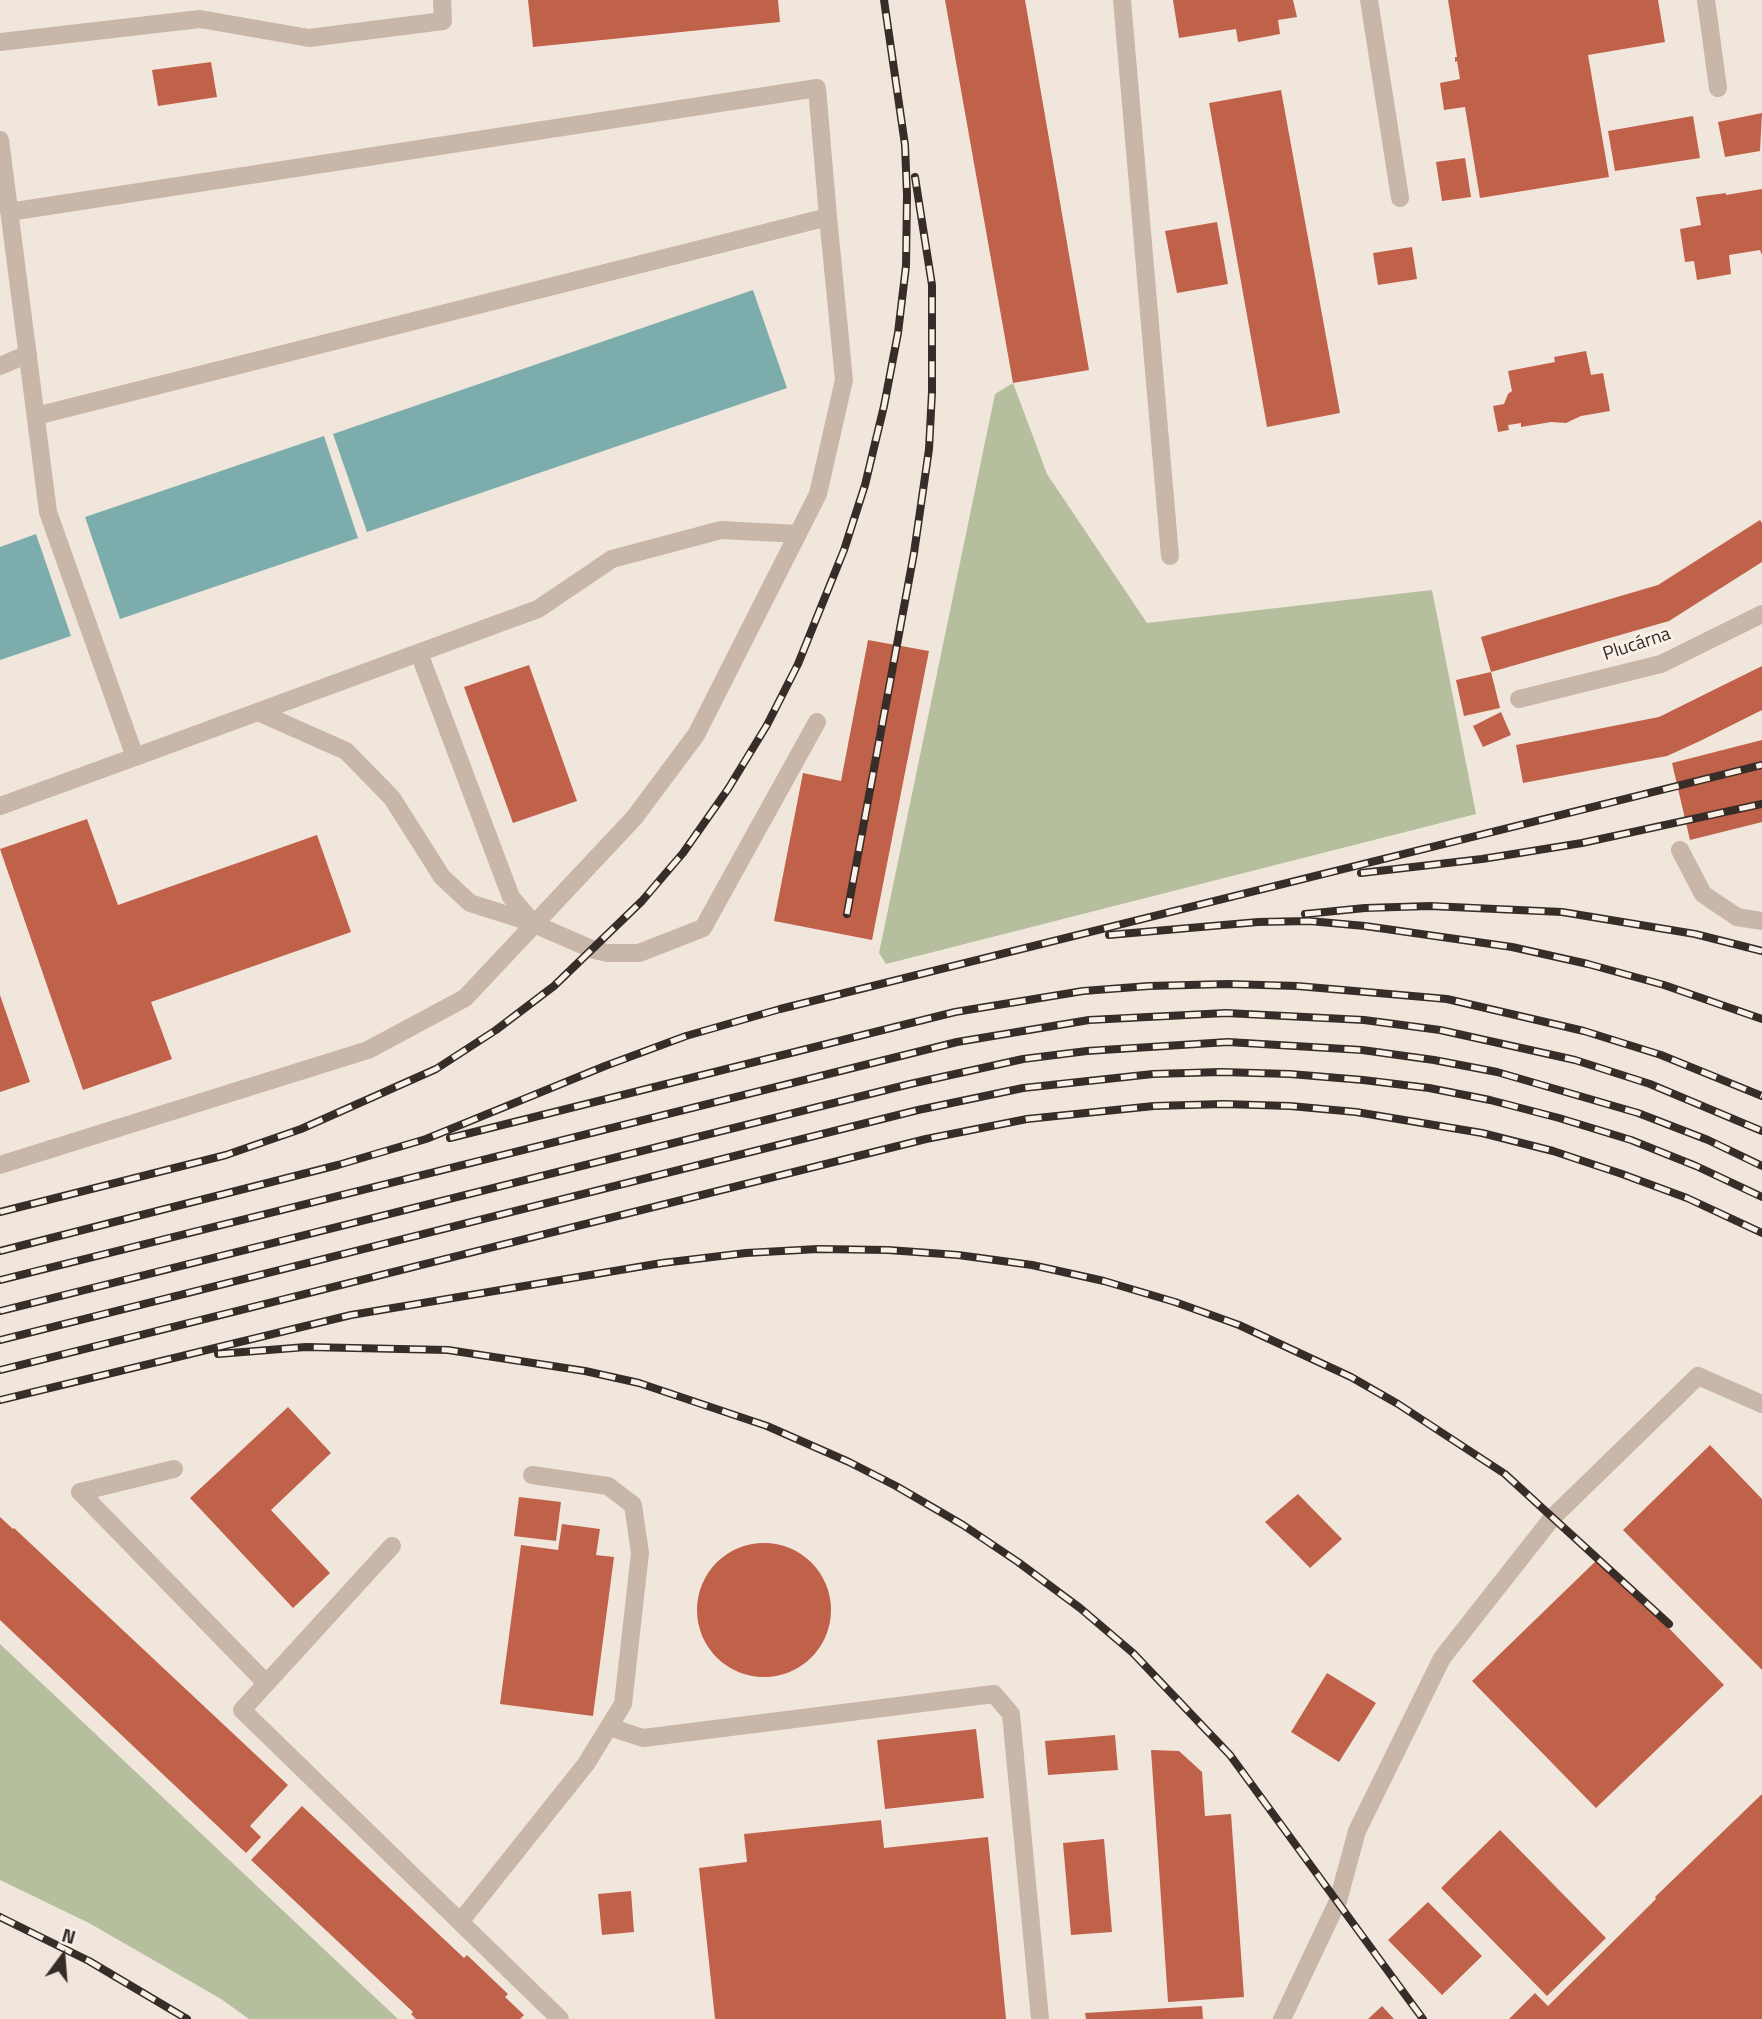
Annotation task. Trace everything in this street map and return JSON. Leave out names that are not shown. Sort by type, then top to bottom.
[{"type":"street","points":[[0,42],[200,19],[309,38],[443,21],[442,0]]},
{"type":"street","points":[[1122,0],[1170,556]]},
{"type":"street","points":[[1369,0],[1400,198]]},
{"type":"street","points":[[1706,0],[1718,88]]},
{"type":"street","points":[[0,1165],[368,1050],[465,998],[634,818],[696,735],[818,494],[844,380],[817,88],[9,212]]},
{"type":"street","points":[[0,140],[48,512],[135,757]]},
{"type":"street","points":[[36,416],[828,217]]},
{"type":"street","points":[[0,366],[28,354]]},
{"type":"street","points":[[0,806],[538,609],[612,559],[721,530],[798,534]]},
{"type":"street","name":"Plucárna","points":[[1519,699],[1661,664],[1762,614]]},
{"type":"street","points":[[419,653],[511,897],[534,924]]},
{"type":"street","points":[[257,712],[346,751],[392,798],[442,877],[470,904],[534,924],[593,950],[608,953],[639,953],[703,928],[817,722]]},
{"type":"street","points":[[1680,850],[1703,894],[1737,917],[1762,921]]},
{"type":"street","points":[[1282,2019],[1338,1901],[1357,1831],[1442,1658],[1553,1517],[1698,1376],[1762,1404]]},
{"type":"street","points":[[174,1469],[80,1492],[266,1683]]},
{"type":"street","points":[[460,1922],[586,1765],[623,1704],[640,1553],[633,1505],[608,1486],[532,1475]]},
{"type":"street","points":[[392,1546],[242,1710],[560,2019]]},
{"type":"street","points":[[608,1727],[643,1738],[994,1694],[1012,1714],[1040,2019]]},
{"type":"green space","points":[[1013,383],[1047,474],[1147,623],[1432,590],[1476,814],[886,964],[879,953],[995,394]]},
{"type":"green space","points":[[0,1644],[398,2019],[249,2019],[221,1999],[89,1923],[0,1880]]},
{"type":"water","points":[[753,290],[787,388],[367,532],[333,434]]},
{"type":"water","points":[[324,436],[358,538],[120,619],[85,517]]},
{"type":"water","points":[[36,534],[71,636],[0,660],[0,547]]},
{"type":"building","points":[[528,0],[778,0],[780,22],[533,47]]},
{"type":"building","points":[[945,0],[1025,0],[1089,370],[1013,383]]},
{"type":"building","points":[[1173,0],[1293,0],[1297,17],[1278,20],[1280,34],[1238,42],[1236,29],[1179,38]]},
{"type":"building","points":[[1448,0],[1658,0],[1665,42],[1588,55],[1609,177],[1480,198],[1465,107],[1444,110],[1440,83],[1460,79],[1457,61],[1455,62],[1457,57]]},
{"type":"building","points":[[211,62],[217,97],[158,106],[152,70]]},
{"type":"building","points":[[1281,90],[1340,413],[1267,427],[1209,103]]},
{"type":"building","points":[[1762,113],[1760,151],[1725,157],[1718,122]]},
{"type":"building","points":[[1693,116],[1700,158],[1615,171],[1608,131]]},
{"type":"building","points":[[1465,158],[1471,197],[1442,201],[1436,162]]},
{"type":"building","points":[[1762,189],[1762,255],[1760,250],[1729,255],[1731,274],[1697,280],[1694,261],[1685,262],[1680,229],[1701,225],[1696,197]]},
{"type":"building","points":[[1217,222],[1228,284],[1177,293],[1165,231]]},
{"type":"building","points":[[1412,247],[1417,279],[1378,285],[1373,253]]},
{"type":"building","points":[[1586,351],[1591,375],[1603,373],[1610,411],[1581,416],[1566,423],[1551,422],[1521,427],[1521,423],[1508,425],[1509,430],[1498,432],[1493,406],[1504,404],[1512,391],[1508,371],[1555,362],[1554,357]]},
{"type":"building","points":[[1760,520],[1762,562],[1669,621],[1491,672],[1481,637],[1658,585]]},
{"type":"building","points":[[868,640],[929,651],[872,940],[774,921],[803,773],[841,781]]},
{"type":"building","points":[[529,665],[577,801],[513,823],[464,687]]},
{"type":"building","points":[[1762,666],[1762,710],[1700,741],[1667,756],[1523,783],[1516,745],[1659,717]]},
{"type":"building","points":[[1491,672],[1500,708],[1464,716],[1456,680]]},
{"type":"building","points":[[1501,712],[1511,735],[1483,747],[1473,726]]},
{"type":"building","points":[[1762,740],[1762,822],[1690,840],[1672,763]]},
{"type":"building","points":[[87,819],[118,905],[317,835],[351,932],[151,1002],[172,1059],[83,1090],[0,849]]},
{"type":"building","points":[[0,995],[30,1082],[0,1092]]},
{"type":"building","points":[[288,1407],[331,1453],[271,1510],[330,1573],[293,1608],[190,1498]]},
{"type":"building","points":[[1710,1445],[1762,1499],[1762,1670],[1623,1530]]},
{"type":"building","points":[[1298,1494],[1342,1539],[1310,1568],[1265,1522]]},
{"type":"building","points":[[519,1497],[561,1502],[556,1541],[514,1536]]},
{"type":"building","points":[[0,1517],[288,1785],[250,1826],[261,1837],[246,1853],[0,1620]]},
{"type":"building","points":[[562,1524],[600,1529],[596,1555],[614,1557],[593,1716],[500,1704],[521,1545],[558,1550]]},
{"type":"building","points":[[764,1543],[790,1548],[811,1563],[826,1584],[831,1610],[826,1636],[811,1657],[790,1672],[764,1677],[738,1672],[717,1657],[702,1636],[697,1610],[702,1584],[717,1563],[738,1548]]},
{"type":"building","points":[[1600,1557],[1724,1685],[1596,1808],[1472,1681]]},
{"type":"building","points":[[1327,1673],[1376,1703],[1339,1762],[1291,1732]]},
{"type":"building","points":[[976,1729],[984,1798],[885,1809],[877,1740]]},
{"type":"building","points":[[1115,1735],[1118,1770],[1048,1775],[1045,1741]]},
{"type":"building","points":[[1151,1750],[1179,1751],[1202,1772],[1205,1816],[1231,1814],[1244,1997],[1168,2002]]},
{"type":"building","points":[[1762,1794],[1762,2019],[1509,2019],[1535,1993],[1548,2006],[1656,1899],[1655,1897]]},
{"type":"building","points":[[302,1806],[464,1958],[467,1955],[508,1994],[505,1997],[524,2015],[520,2019],[416,2019],[411,2014],[413,2012],[251,1860]]},
{"type":"building","points":[[881,1820],[884,1848],[988,1837],[1006,2019],[715,2019],[699,1868],[747,1862],[744,1834]]},
{"type":"building","points":[[1500,1830],[1606,1938],[1547,1996],[1441,1888]]},
{"type":"building","points":[[1104,1839],[1112,1932],[1071,1935],[1063,1843]]},
{"type":"building","points":[[631,1891],[634,1932],[602,1935],[598,1894]]},
{"type":"building","points":[[1428,1902],[1482,1956],[1442,1995],[1388,1940]]},
{"type":"building","points":[[1202,2006],[1203,2019],[1086,2019],[1085,2013]]},
{"type":"building","points":[[1382,2006],[1394,2019],[1368,2019]]},
{"type":"railway","points":[[0,1212],[226,1155],[301,1129],[436,1069],[496,1030],[554,986],[642,901],[683,853],[728,789],[767,725],[798,664],[844,550],[865,485],[884,406],[898,333],[906,266],[907,195],[905,145],[884,0]]},
{"type":"railway","points":[[847,914],[914,553],[929,449],[932,285],[915,177]]},
{"type":"railway","points":[[0,1251],[338,1165],[426,1139],[686,1036],[780,1009],[1762,765]]},
{"type":"railway","points":[[1361,873],[1482,859],[1582,843],[1762,804]]},
{"type":"railway","points":[[1305,914],[1365,908],[1430,906],[1562,912],[1695,934],[1762,951]]},
{"type":"railway","points":[[1109,935],[1258,922],[1309,921],[1365,926],[1512,947],[1588,964],[1664,985],[1762,1019]]},
{"type":"railway","points":[[450,1138],[955,1012],[1083,991],[1149,986],[1297,986],[1447,999],[1584,1031],[1661,1055],[1762,1096]]},
{"type":"railway","points":[[0,1280],[957,1042],[1089,1020],[1226,1013],[1364,1020],[1440,1030],[1575,1060],[1650,1084],[1762,1131]]},
{"type":"railway","points":[[0,1311],[910,1084],[1023,1059],[1087,1051],[1228,1042],[1362,1050],[1434,1060],[1497,1072],[1638,1113],[1708,1140],[1762,1166]]},
{"type":"railway","points":[[0,1340],[918,1110],[1023,1088],[1153,1074],[1290,1074],[1429,1088],[1490,1100],[1631,1140],[1762,1197]]},
{"type":"railway","points":[[0,1370],[926,1139],[1027,1119],[1154,1106],[1290,1106],[1356,1112],[1482,1133],[1553,1151],[1622,1174],[1687,1198],[1762,1233]]},
{"type":"railway","points":[[0,1400],[351,1315],[662,1263],[746,1253],[818,1249],[958,1255],[1032,1265],[1104,1281],[1175,1302],[1239,1325],[1351,1377],[1398,1404],[1505,1474],[1669,1624]]},
{"type":"railway","points":[[218,1354],[306,1347],[448,1350],[585,1371],[639,1383],[767,1426],[896,1486],[963,1525],[1018,1562],[1080,1608],[1133,1653],[1230,1755],[1423,2019]]},
{"type":"railway","points":[[0,1917],[89,1961],[187,2019]]}]
